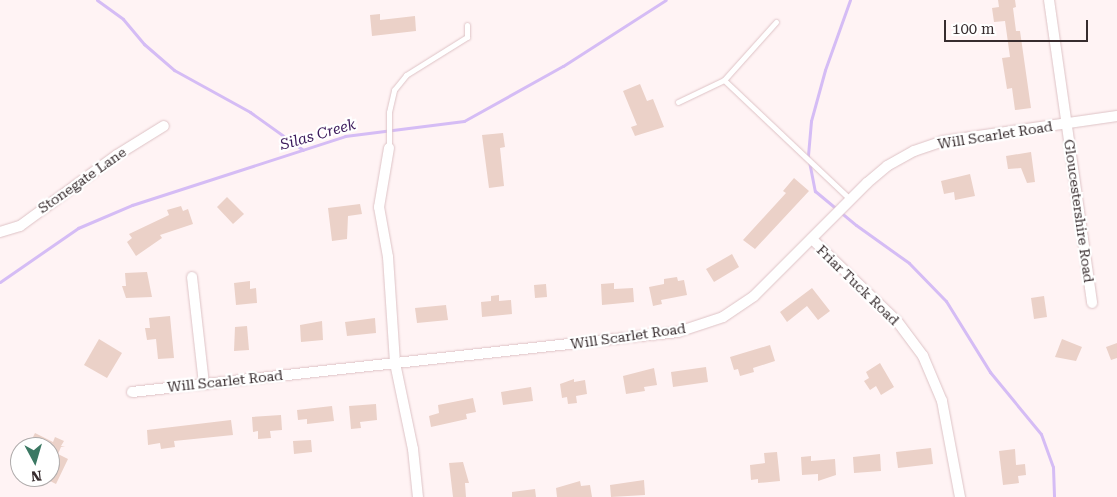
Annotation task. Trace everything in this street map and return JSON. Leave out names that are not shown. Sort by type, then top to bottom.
[{"type":"street","name":"Gloucestershire Road","points":[[1049,0],[1092,303]]},
{"type":"street","name":"Will Scarlet Road","points":[[132,392],[678,332],[723,317],[754,296],[813,240],[850,199],[887,166],[914,151],[943,141],[1117,116]]},
{"type":"street","name":"Stonegate Lane","points":[[0,232],[20,226],[117,155],[164,126]]},
{"type":"street","points":[[389,143],[379,207],[388,256],[395,363],[413,449],[418,497]]},
{"type":"street","name":"Friar Tuck Road","points":[[813,240],[897,321],[923,356],[942,401],[960,497]]},
{"type":"street","points":[[192,277],[204,384]]},
{"type":"lane","points":[[678,102],[724,80],[776,22]]},
{"type":"lane","points":[[389,143],[388,112],[394,90],[406,76],[457,45],[466,37],[467,25]]},
{"type":"lane","points":[[724,80],[850,199]]},
{"type":"building","points":[[998,0],[1015,0],[1016,7],[1013,8],[1016,31],[1020,31],[1031,108],[1015,110],[1012,88],[1007,89],[1002,58],[1010,57],[1005,21],[994,22],[992,8],[999,7]]},
{"type":"building","points":[[380,14],[380,20],[415,16],[416,31],[372,36],[370,15]]},
{"type":"building","points":[[640,84],[647,101],[653,99],[664,127],[635,136],[631,127],[637,125],[623,91]]},
{"type":"building","points":[[503,133],[505,147],[500,148],[504,186],[489,188],[482,135]]},
{"type":"building","points":[[1031,152],[1035,182],[1027,183],[1021,168],[1008,169],[1006,156]]},
{"type":"building","points":[[970,174],[975,196],[955,200],[954,192],[944,194],[941,181]]},
{"type":"building","points":[[794,178],[809,191],[755,249],[743,240],[786,193],[783,191]]},
{"type":"building","points":[[227,197],[244,214],[233,224],[217,207]]},
{"type":"building","points":[[360,204],[362,214],[348,216],[347,239],[332,241],[328,208]]},
{"type":"building","points":[[181,206],[183,211],[188,209],[193,224],[160,235],[162,238],[136,256],[127,242],[132,238],[129,234],[169,215],[167,210]]},
{"type":"building","points":[[732,254],[739,267],[714,282],[706,269]]},
{"type":"building","points":[[147,272],[152,297],[126,298],[122,286],[126,286],[125,273]]},
{"type":"building","points":[[677,277],[678,281],[684,280],[687,295],[661,300],[662,304],[653,306],[649,287],[664,284],[664,279]]},
{"type":"building","points":[[250,281],[250,289],[256,288],[257,303],[236,305],[234,283]]},
{"type":"building","points":[[614,283],[614,289],[633,288],[634,302],[602,305],[601,284]]},
{"type":"building","points":[[546,284],[547,297],[535,298],[534,285]]},
{"type":"building","points":[[812,288],[830,311],[818,320],[807,306],[787,322],[780,312]]},
{"type":"building","points":[[499,295],[499,301],[511,300],[512,314],[482,317],[481,302],[491,301],[491,296]]},
{"type":"building","points":[[1044,296],[1047,317],[1034,319],[1031,298]]},
{"type":"building","points":[[446,305],[448,320],[417,323],[415,308]]},
{"type":"building","points":[[170,316],[174,358],[158,359],[156,339],[147,340],[145,328],[150,328],[149,318]]},
{"type":"building","points":[[375,318],[376,333],[347,336],[345,322]]},
{"type":"building","points":[[322,321],[323,340],[301,342],[300,325]]},
{"type":"building","points":[[247,326],[249,350],[234,351],[235,327]]},
{"type":"building","points":[[99,339],[122,353],[107,378],[84,365]]},
{"type":"building","points":[[1062,339],[1082,347],[1076,361],[1055,357]]},
{"type":"building","points":[[1117,343],[1117,358],[1111,360],[1106,347]]},
{"type":"building","points":[[770,345],[775,361],[753,368],[754,372],[740,376],[738,369],[734,370],[730,357]]},
{"type":"building","points":[[880,363],[894,387],[881,395],[876,386],[870,390],[864,381],[869,378],[866,372]]},
{"type":"building","points":[[706,367],[708,382],[673,387],[671,372]]},
{"type":"building","points":[[654,368],[657,385],[644,387],[645,391],[626,394],[623,376]]},
{"type":"building","points":[[574,379],[574,382],[585,380],[587,394],[576,396],[577,403],[568,404],[567,397],[562,398],[560,384]]},
{"type":"building","points":[[531,387],[533,401],[503,405],[501,392]]},
{"type":"building","points":[[473,398],[476,412],[466,414],[467,419],[431,427],[429,416],[439,413],[438,405]]},
{"type":"building","points":[[376,404],[377,420],[360,422],[361,428],[351,429],[349,406]]},
{"type":"building","points":[[332,406],[334,421],[307,424],[307,419],[298,420],[297,410]]},
{"type":"building","points":[[281,415],[282,430],[270,431],[271,438],[258,439],[258,431],[253,432],[252,417]]},
{"type":"building","points":[[231,420],[233,435],[174,441],[175,447],[161,449],[160,443],[148,445],[147,430]]},
{"type":"building","points":[[35,433],[43,437],[33,437]]},
{"type":"building","points":[[60,439],[64,441],[61,446],[65,447],[61,447],[60,449]]},
{"type":"building","points":[[311,440],[312,452],[294,454],[293,441]]},
{"type":"building","points":[[931,448],[933,464],[898,468],[896,452]]},
{"type":"building","points":[[1015,449],[1016,465],[1025,464],[1026,475],[1018,476],[1019,483],[1003,485],[999,451]]},
{"type":"building","points":[[777,452],[780,481],[758,483],[758,479],[751,480],[750,465],[765,463],[764,453]]},
{"type":"building","points":[[880,454],[881,471],[854,473],[853,457]]},
{"type":"building","points":[[60,455],[68,459],[60,476]]},
{"type":"building","points":[[811,456],[811,461],[835,459],[836,475],[818,481],[818,474],[802,475],[801,457]]},
{"type":"building","points":[[463,462],[469,483],[465,483],[466,497],[453,497],[449,463]]},
{"type":"building","points":[[644,480],[645,495],[611,497],[610,485]]},
{"type":"building","points":[[580,481],[581,486],[590,485],[592,497],[557,497],[556,488]]},
{"type":"building","points":[[535,489],[536,497],[512,497],[512,492]]},
{"type":"waterway","points":[[97,0],[123,19],[144,44],[174,70],[250,112],[303,150]]},
{"type":"waterway","name":"Silas Creek","points":[[0,282],[78,228],[132,205],[345,136],[464,121],[563,66],[666,0]]},
{"type":"waterway","points":[[850,0],[825,70],[811,121],[808,156],[815,191],[856,225],[909,263],[946,301],[990,372],[1041,434],[1053,467],[1054,497]]}]
